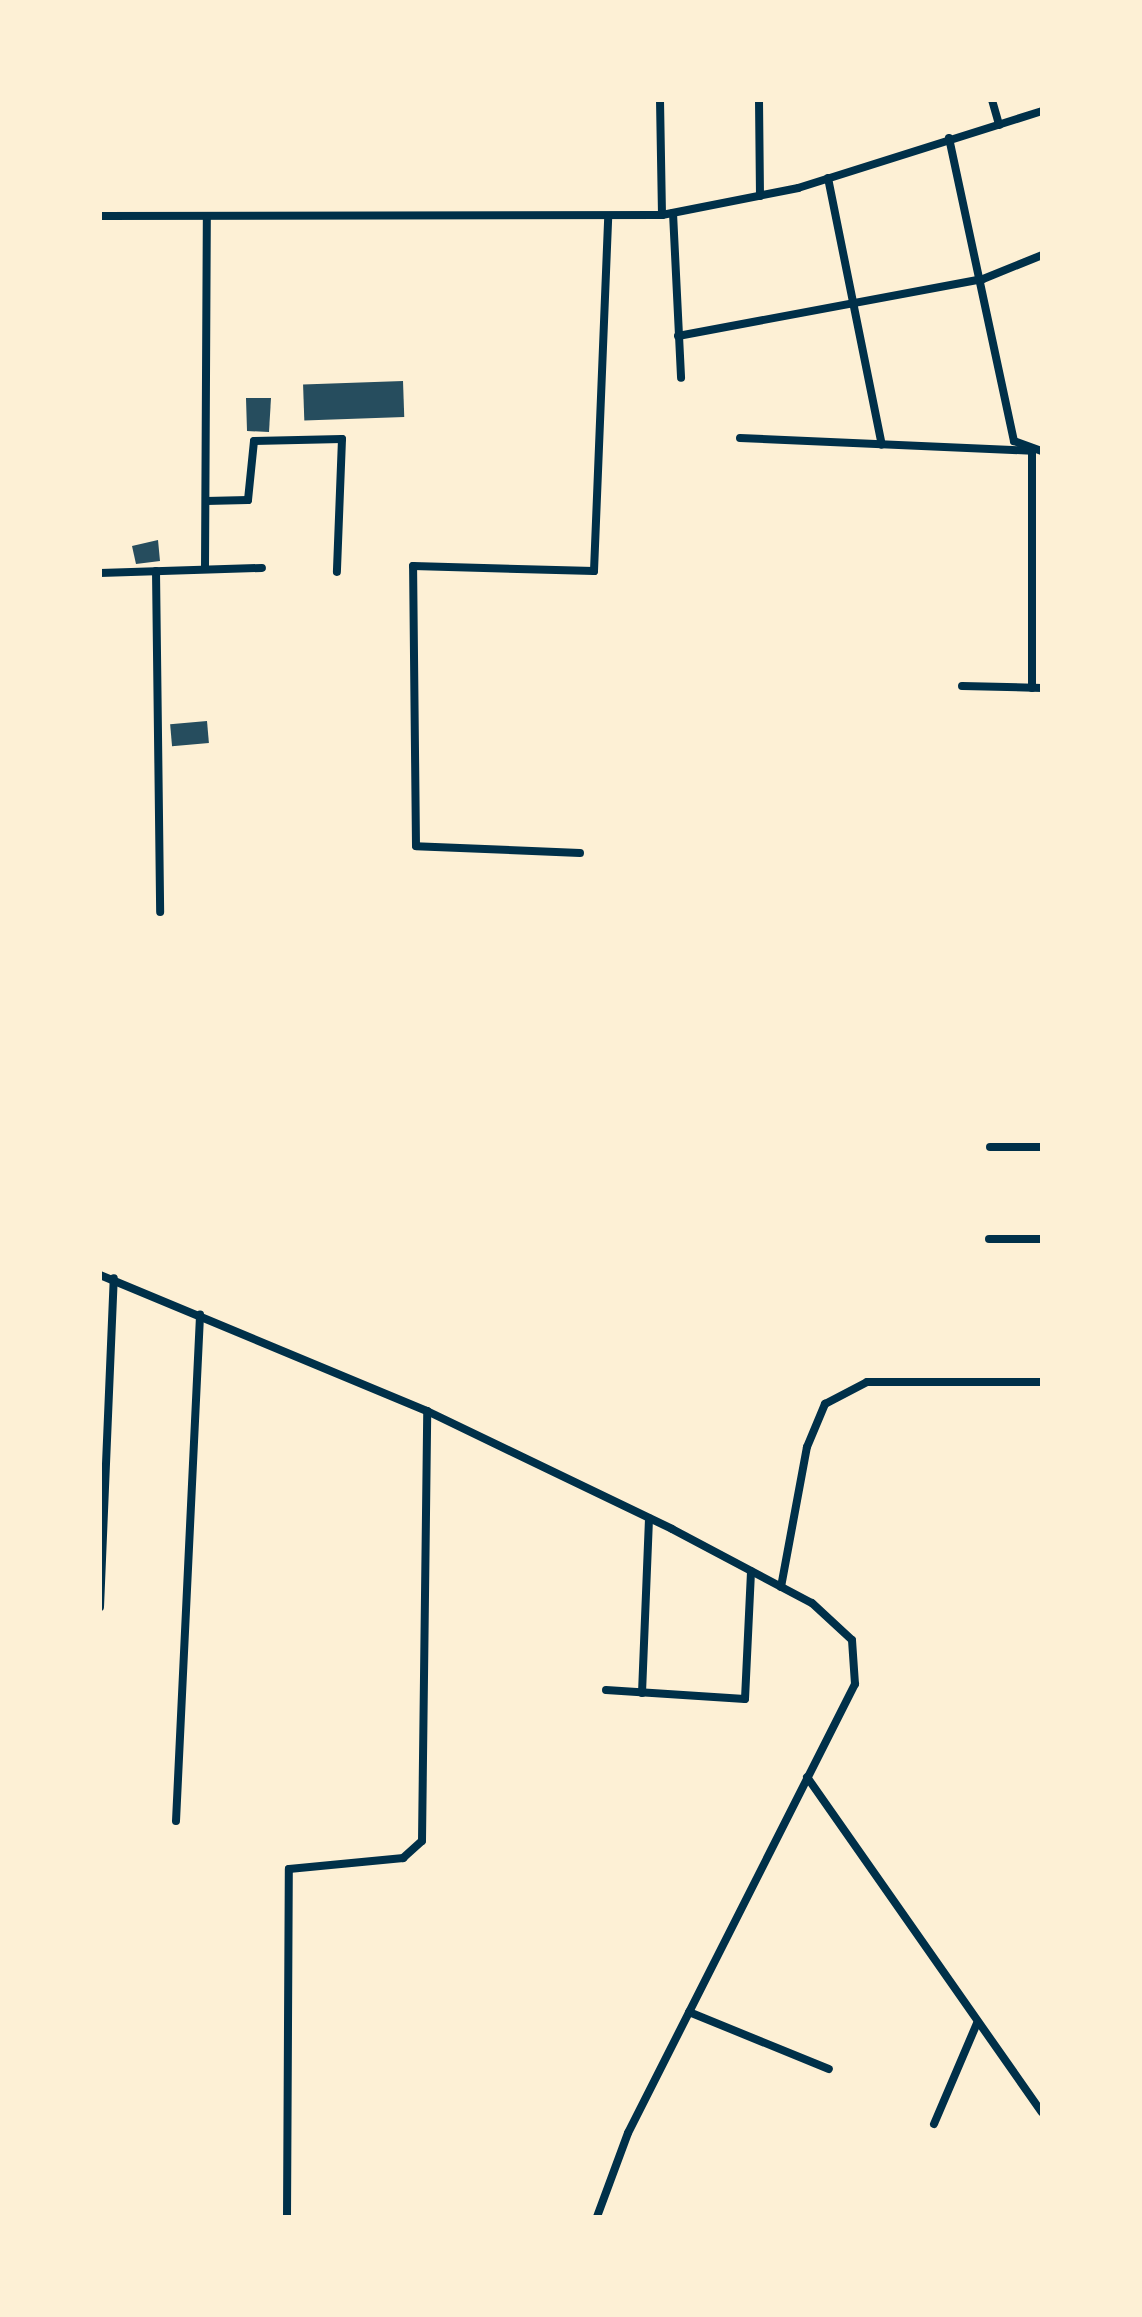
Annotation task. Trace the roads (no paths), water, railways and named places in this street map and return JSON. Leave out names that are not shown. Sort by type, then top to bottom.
[{"type":"street","points":[[660,100],[662,215]]},
{"type":"street","points":[[759,100],[760,196]]},
{"type":"street","points":[[992,100],[998,124]]},
{"type":"street","points":[[100,216],[662,215],[828,178],[1042,111]]},
{"type":"street","points":[[949,138],[1014,441],[1037,451]]},
{"type":"street","points":[[828,178],[882,444]]},
{"type":"street","points":[[673,213],[680,378]]},
{"type":"street","points":[[580,853],[416,846],[413,566],[594,572],[608,216]]},
{"type":"street","points":[[206,568],[208,218]]},
{"type":"street","points":[[678,336],[852,298],[982,279],[1042,255]]},
{"type":"street","points":[[740,438],[1037,451]]},
{"type":"street","points":[[206,501],[248,500],[254,441],[342,439],[337,572]]},
{"type":"street","points":[[1032,688],[1037,451]]},
{"type":"street","points":[[100,573],[262,568]]},
{"type":"street","points":[[156,570],[160,912]]},
{"type":"street","points":[[962,686],[1042,688]]},
{"type":"street","points":[[990,1147],[1042,1147]]},
{"type":"street","points":[[988,1238],[1042,1239]]},
{"type":"street","points":[[100,1275],[426,1411],[649,1518],[780,1587],[852,1640],[854,1684],[689,2012],[597,2217]]},
{"type":"street","points":[[100,1608],[114,1278]]},
{"type":"street","points":[[176,1821],[200,1315]]},
{"type":"street","points":[[780,1587],[807,1446],[825,1404],[867,1382],[1042,1382]]},
{"type":"street","points":[[287,2217],[289,1869],[403,1858],[422,1842],[426,1411]]},
{"type":"street","points":[[642,1692],[649,1518]]},
{"type":"street","points":[[606,1690],[745,1699],[751,1571]]},
{"type":"street","points":[[808,1777],[1042,2112]]},
{"type":"street","points":[[689,2012],[829,2069]]},
{"type":"street","points":[[934,2124],[977,2023]]}]
